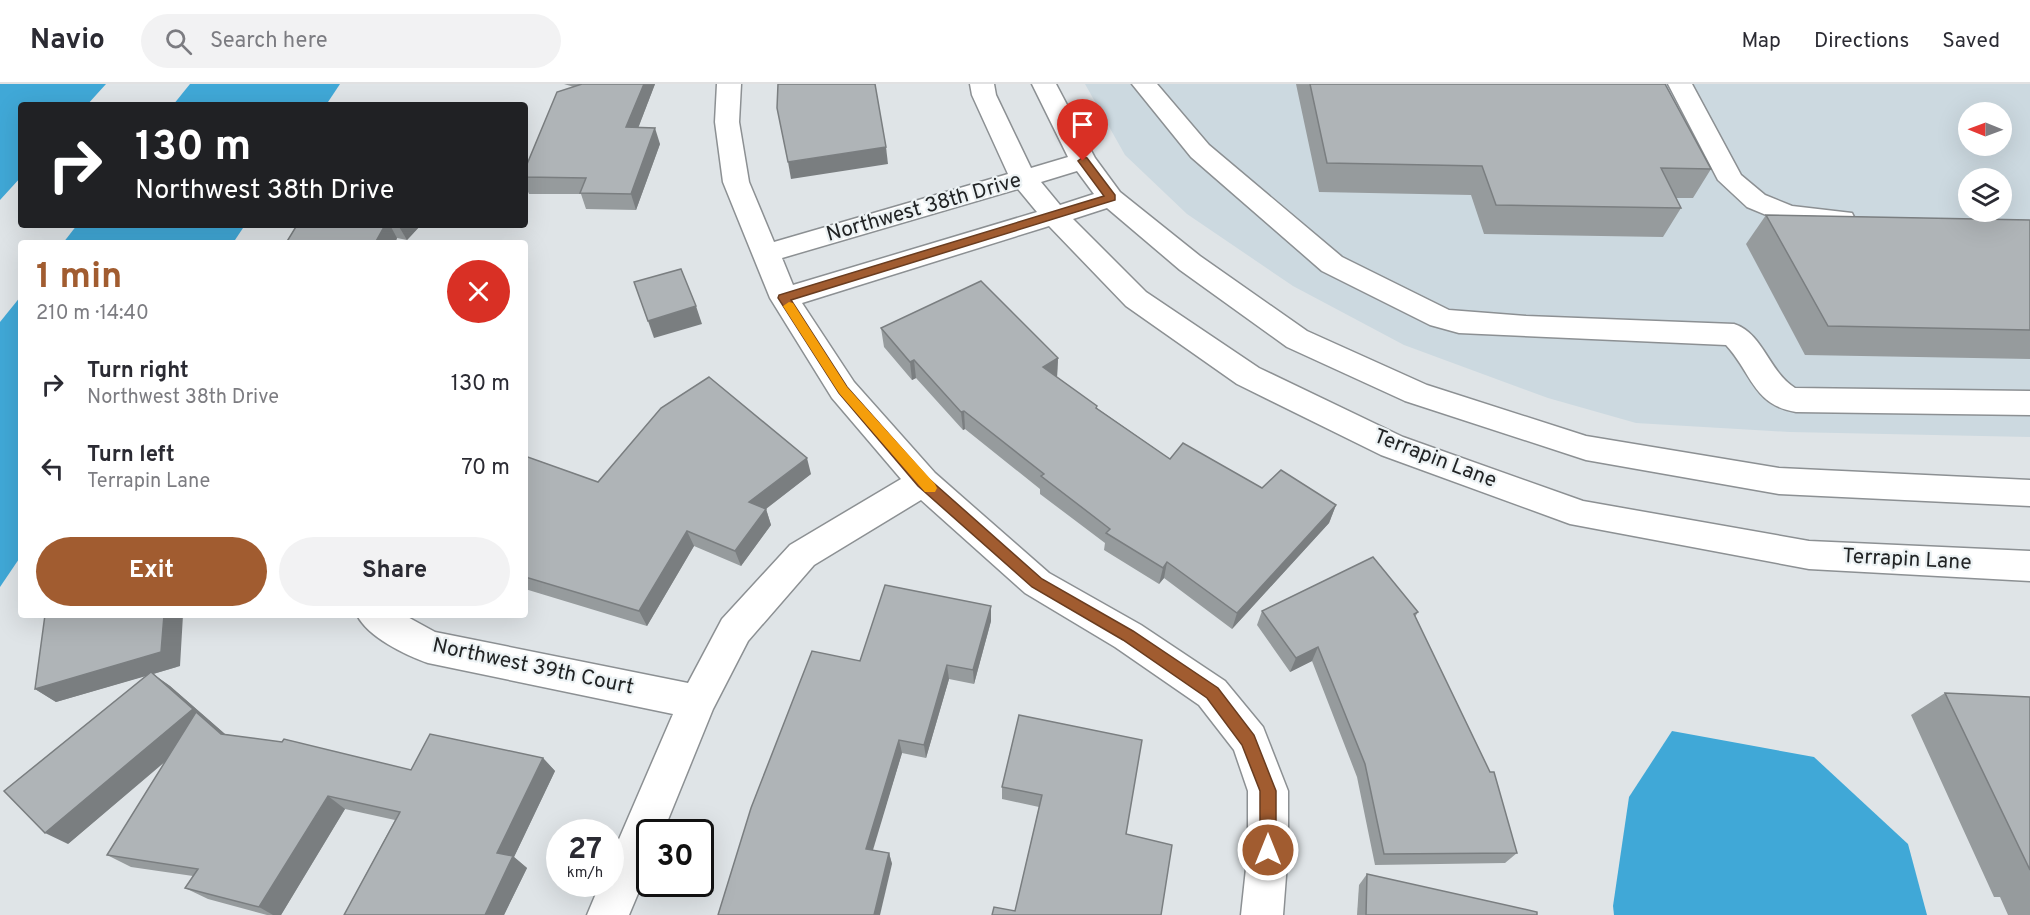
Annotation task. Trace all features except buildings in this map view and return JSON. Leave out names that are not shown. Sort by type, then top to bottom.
[{"type":"street","points":[[729,84],[727,122],[736,182],[764,255],[784,298],[843,390],[923,482],[1037,583],[1128,636],[1212,693],[1249,740],[1268,791],[1268,850],[1262,915]]},
{"type":"street","name":"Terrapin Lane","points":[[982,84],[984,95],[1023,178],[1054,215],[1136,298],[1248,376],[1392,446],[1582,514],[1809,555],[2030,566]]},
{"type":"street","points":[[1044,84],[1083,161],[1111,198],[1190,263],[1298,339],[1416,393],[1586,448],[1779,481],[2030,493]]},
{"type":"street","points":[[1144,84],[1200,151],[1332,264],[1440,318],[1459,323],[1526,327],[1734,335],[1746,346],[1769,387],[1788,399],[1815,402],[2030,403]]},
{"type":"street","points":[[1680,84],[1731,180],[1756,201],[1788,215],[1821,219],[1868,220]]},
{"type":"street","name":"Northwest 38th Drive","points":[[764,255],[1083,161]]},
{"type":"street","name":"Northwest 38th Drive","points":[[784,298],[1111,198]]},
{"type":"street","points":[[905,213],[931,253]]},
{"type":"street","points":[[608,915],[697,702],[735,630],[802,555],[923,482]]},
{"type":"street","name":"Northwest 39th Court","points":[[378,618],[428,647],[697,702]]},
{"type":"shaded area","points":[[1085,84],[2030,84],[2030,437],[1790,432],[1636,423],[1548,398],[1404,345],[1293,286],[1187,214],[1125,155]]},
{"type":"water","points":[[0,84],[106,84],[90,102],[18,102],[18,180],[0,200]]},
{"type":"water","points":[[190,84],[340,84],[328,102],[175,102]]},
{"type":"water","points":[[75,228],[243,228],[235,240],[65,240]]},
{"type":"water","points":[[18,300],[18,560],[0,587],[0,322]]},
{"type":"water","points":[[1672,731],[1814,757],[1908,844],[1927,915],[1614,915],[1613,906],[1629,797]]},
{"type":"slow traffic","points":[[789,306],[843,390],[930,488]]},
{"type":"route","points":[[1083,161],[1111,198],[784,298],[843,390],[923,482],[1037,583],[1128,636],[1212,693],[1249,740],[1268,791],[1268,850]]}]
